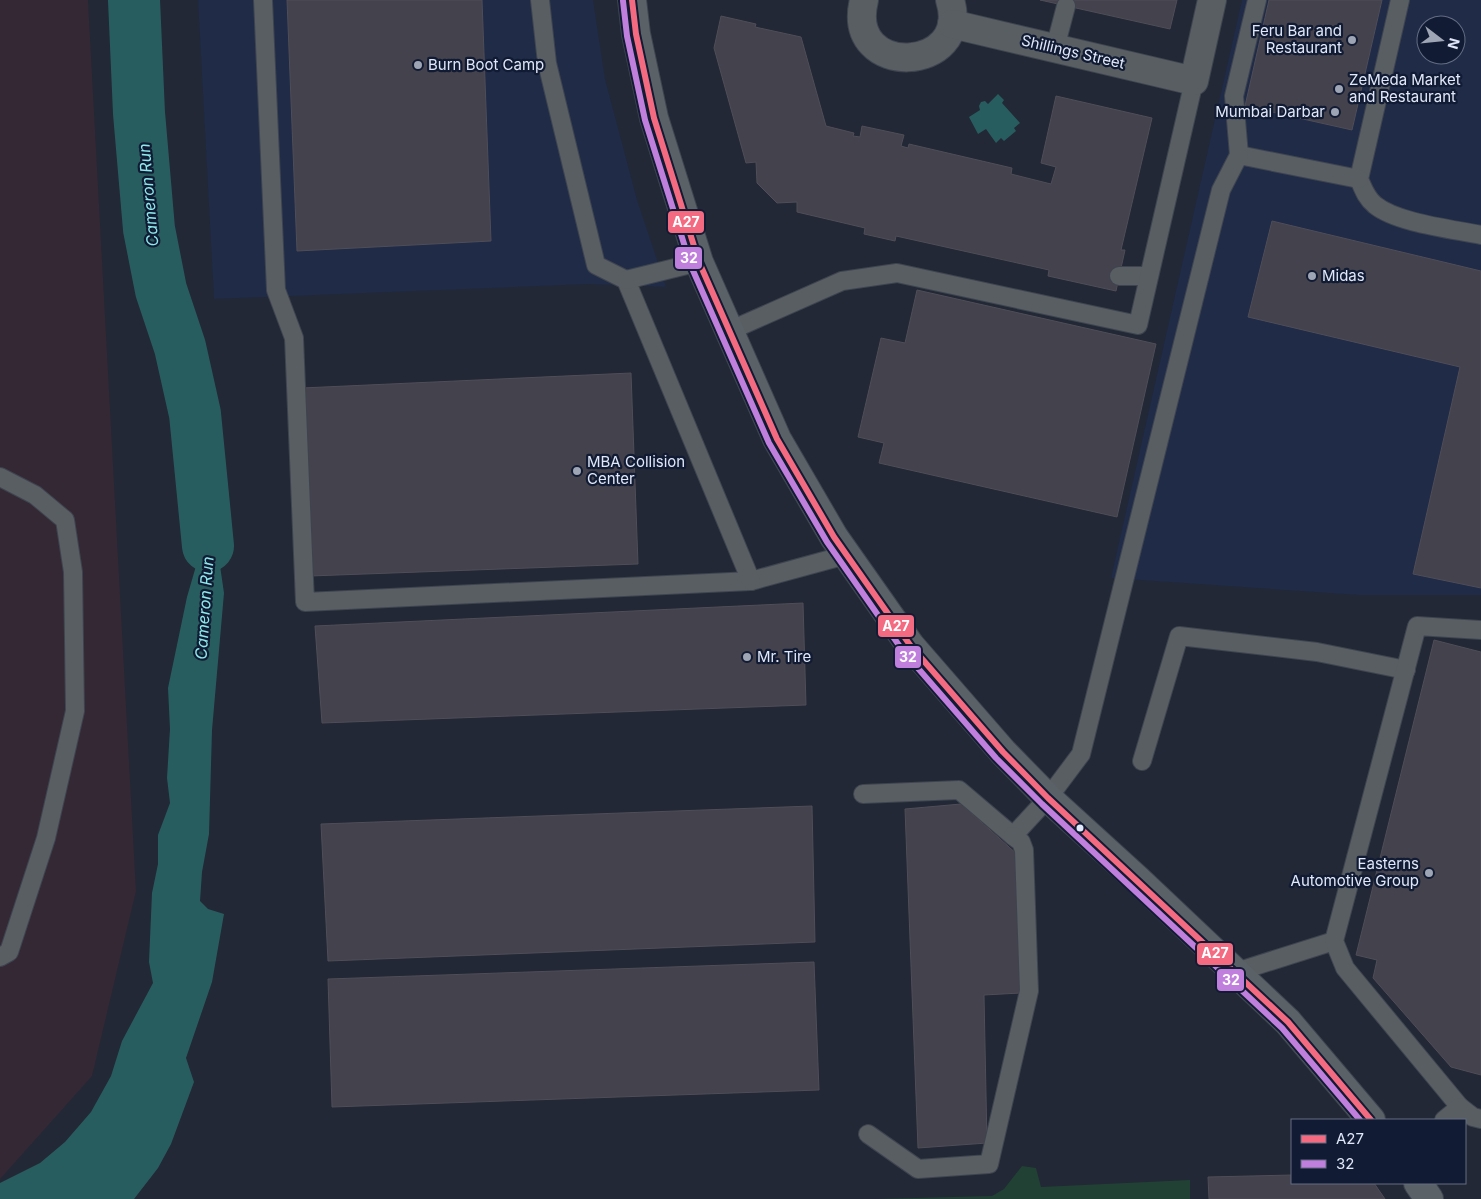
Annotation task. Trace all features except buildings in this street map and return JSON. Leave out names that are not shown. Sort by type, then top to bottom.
[{"type":"main road","points":[[632,0],[636,34],[654,118],[699,262],[777,440],[846,555],[910,645],[997,745],[1048,798],[1288,1022],[1370,1119]]},
{"type":"main road","points":[[1419,1184],[1430,1199]]},
{"type":"street","points":[[1194,81],[1212,0]]},
{"type":"street","points":[[861,1],[862,15],[868,37],[879,49],[897,58],[916,58],[931,52],[942,43],[951,12]]},
{"type":"street","name":"Shillings Street","points":[[951,12],[1056,48],[1194,81]]},
{"type":"lane","points":[[263,0],[276,290],[294,338],[305,602],[751,581],[846,555]]},
{"type":"lane","points":[[540,0],[547,63],[596,265],[626,280],[699,262]]},
{"type":"lane","points":[[1013,836],[1048,798],[1081,754],[1222,190],[1239,154],[1234,96],[1257,0]]},
{"type":"lane","points":[[1400,0],[1359,179],[1366,194],[1374,204],[1392,216],[1481,235]]},
{"type":"lane","points":[[1056,48],[1066,6]]},
{"type":"lane","points":[[729,331],[842,281],[897,273],[1138,325],[1194,81]]},
{"type":"lane","points":[[1239,154],[1359,179]]},
{"type":"lane","points":[[1119,276],[1148,276]]},
{"type":"lane","points":[[626,280],[751,581]]},
{"type":"lane","points":[[0,477],[35,495],[65,520],[73,572],[75,711],[46,838],[9,952],[0,957]]},
{"type":"lane","points":[[1481,630],[1417,626],[1334,941],[1345,968],[1460,1107],[1473,1117],[1481,1120]]},
{"type":"lane","points":[[1142,761],[1179,636],[1317,652],[1406,670]]},
{"type":"lane","points":[[863,794],[959,790],[1021,842],[1024,850],[1029,991],[989,1164],[918,1169],[868,1134]]},
{"type":"lane","points":[[1236,972],[1334,941]]},
{"type":"lane","points":[[1445,1119],[1460,1107]]},
{"type":"shaded area","points":[[0,0],[88,0],[136,891],[92,1076],[0,1179]]},
{"type":"shaded area","points":[[198,0],[593,0],[605,79],[637,200],[666,287],[589,284],[214,299]]},
{"type":"shaded area","points":[[1242,0],[1481,0],[1481,595],[1359,595],[1111,578]]},
{"type":"shaded area","points":[[1022,1166],[1036,1168],[1041,1187],[1190,1180],[1190,1199],[874,1199],[992,1196],[1004,1189]]},
{"type":"water","points":[[998,94],[1004,100],[1002,103],[1020,123],[1014,128],[1016,131],[1004,141],[1001,138],[996,143],[986,129],[978,134],[969,117],[980,110],[981,102],[985,101],[988,104]]},
{"type":"water","points":[[199,475],[213,518],[224,593],[212,730],[209,834],[202,872],[200,901],[208,909],[224,914],[212,982],[186,1058],[194,1082],[171,1144],[158,1168],[134,1199],[0,1199],[0,1183],[40,1163],[65,1142],[91,1112],[111,1076],[122,1041],[153,983],[149,962],[152,893],[158,864],[158,835],[170,803],[167,778],[170,729],[168,688],[187,597],[196,566],[198,546],[196,520]]},
{"type":"waterway","name":"Cameron Run","points":[[134,0],[139,113],[149,229],[161,290],[180,347],[195,414],[208,546]]},
{"type":"transit line","name":"A27","points":[[632,0],[636,34],[654,118],[699,262],[777,439],[834,537],[910,645],[1003,752],[1048,798],[1288,1022],[1370,1119]]},
{"type":"transit line","name":"32","points":[[623,1],[627,36],[645,120],[691,266],[769,443],[827,542],[903,651],[996,758],[1042,804],[1282,1028],[1359,1119]]},
{"type":"place","name":"Feru Bar and Restaurant","points":[[1352,40]]},
{"type":"place","name":"Burn Boot Camp","points":[[418,65]]},
{"type":"place","name":"ZeMeda Market and Restaurant","points":[[1339,89]]},
{"type":"place","name":"Mumbai Darbar","points":[[1335,112]]},
{"type":"place","name":"Midas","points":[[1312,276]]},
{"type":"place","name":"MBA Collision Center","points":[[577,471]]},
{"type":"place","name":"Mr. Tire","points":[[747,657]]},
{"type":"place","name":"Easterns Automotive Group","points":[[1429,873]]}]
